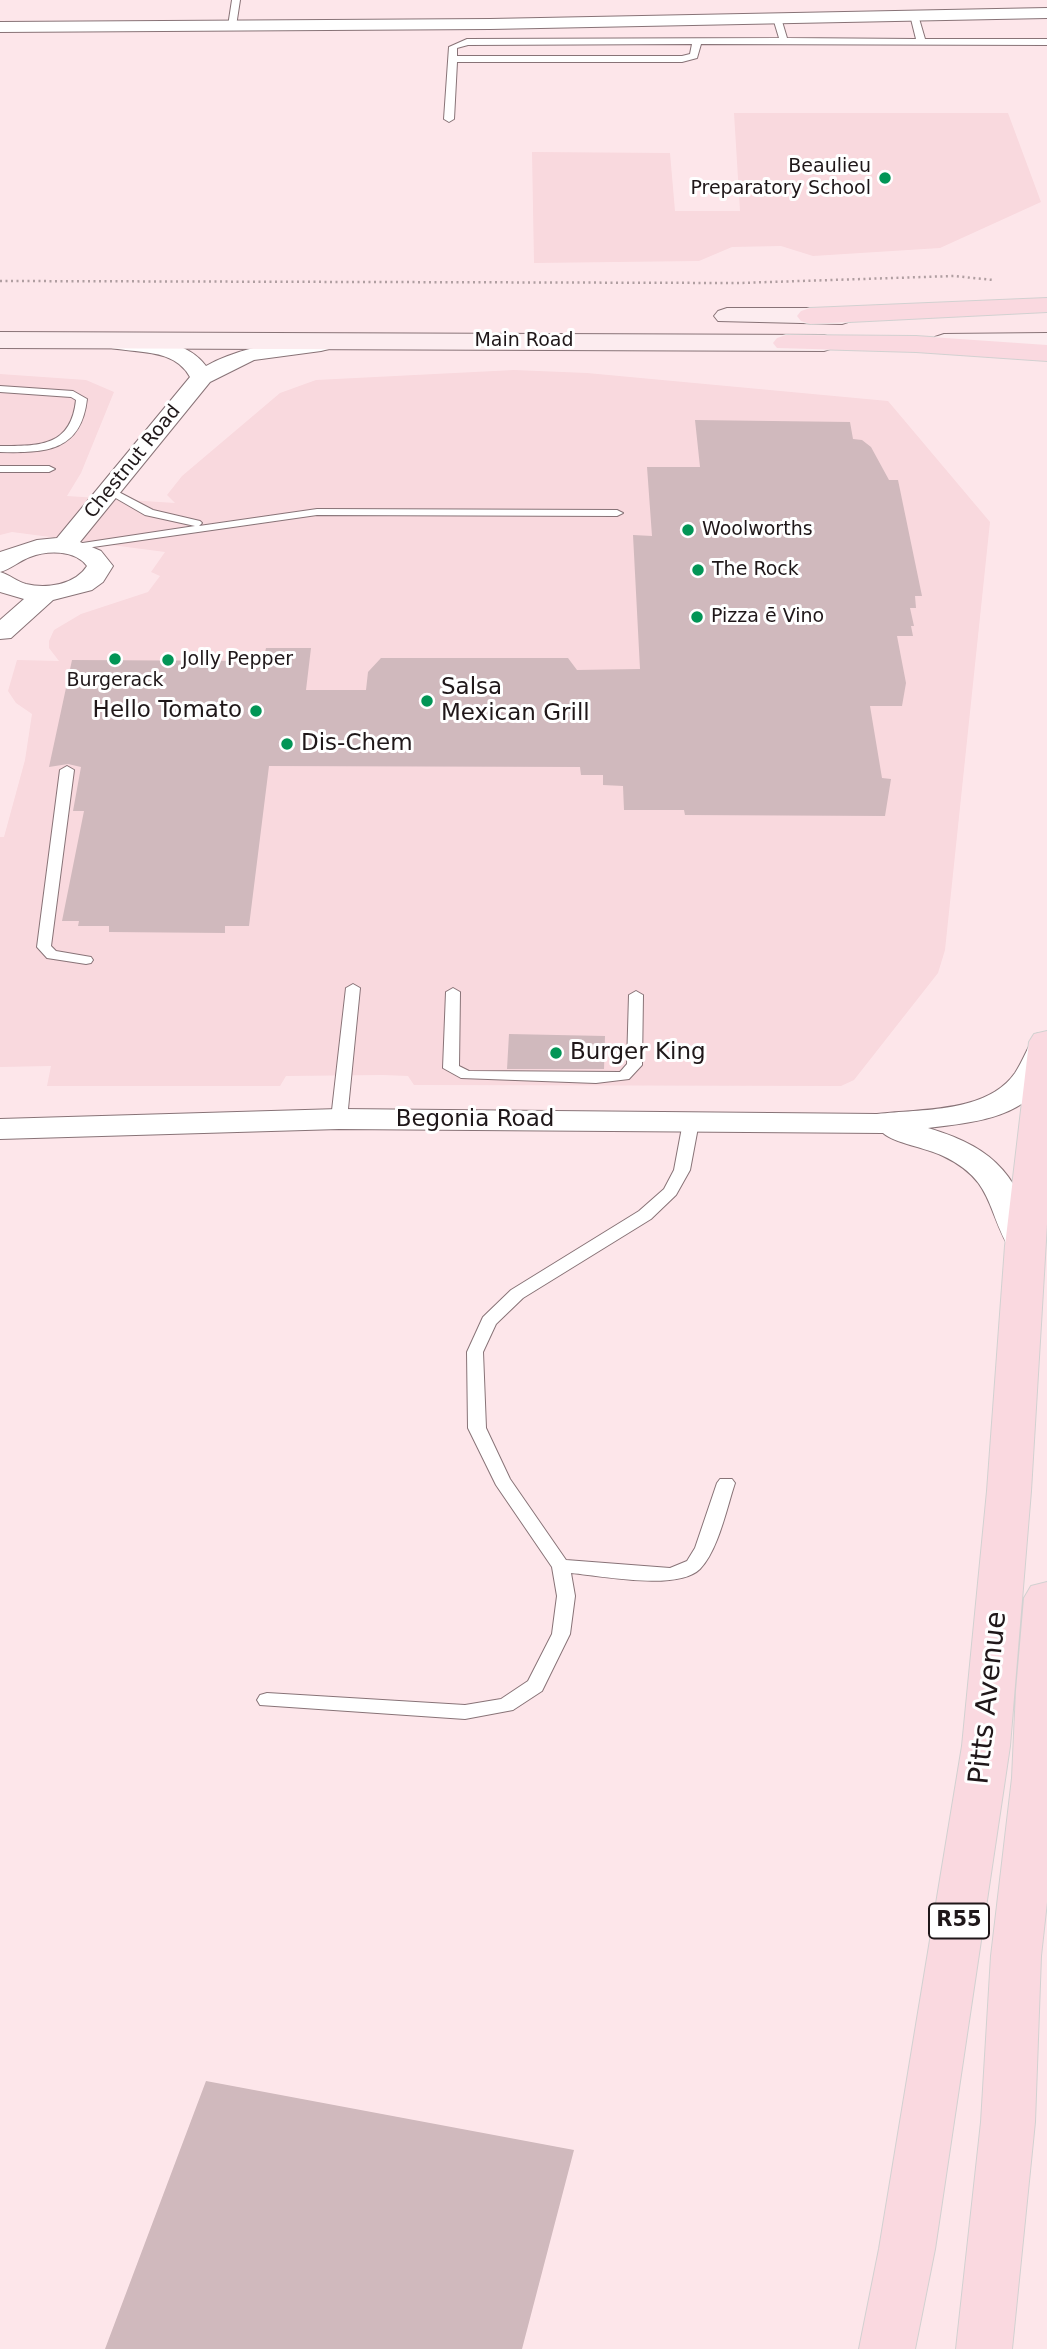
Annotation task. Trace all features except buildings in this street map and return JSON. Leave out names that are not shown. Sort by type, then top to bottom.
[{"type":"main road","points":[[810,316],[1047,305]]},
{"type":"main road","points":[[698,316],[1047,316]]},
{"type":"main road","name":"Main Road","points":[[0,340],[786,343],[1047,341]]},
{"type":"main road","points":[[786,343],[916,344],[1047,353]]},
{"type":"main road","name":"Pitts Avenue","points":[[887,2349],[907,2249],[986,1746],[1009,1491],[1025,1246],[1047,1041]]},
{"type":"main road","name":"Pitts Avenue","points":[[984,2349],[1008,2122],[1016,1956],[1036,1778],[1039,1690],[1047,1598]]},
{"type":"street","points":[[0,27],[595,22],[1047,13]]},
{"type":"street","points":[[97,340],[170,351],[187,359],[199,369],[202,377]]},
{"type":"street","name":"Chestnut Road","points":[[46,593],[78,587],[97,574],[100,566],[79,551],[111,491],[202,377],[235,359],[252,354],[347,341]]},
{"type":"street","points":[[4,557],[44,546],[79,551]]},
{"type":"street","points":[[1,635],[7,585],[46,593]]},
{"type":"street","points":[[1,635],[46,593]]},
{"type":"street","points":[[877,1124],[968,1113],[1007,1100],[1028,1078],[1047,1041]]},
{"type":"street","name":"Begonia Road","points":[[0,1113],[73,1125]]},
{"type":"street","name":"Begonia Road","points":[[0,1129],[339,1119],[877,1124]]},
{"type":"street","points":[[877,1124],[945,1142],[972,1157],[989,1172],[1006,1199],[1025,1246]]},
{"type":"lane","points":[[232,26],[236,0]]},
{"type":"lane","points":[[914,15],[921,41]]},
{"type":"lane","points":[[777,18],[784,41]]},
{"type":"lane","points":[[595,22],[596,59]]},
{"type":"lane","points":[[449,120],[453,47],[479,40],[1047,42]]},
{"type":"lane","points":[[453,59],[690,58],[694,56],[697,41]]},
{"type":"lane","points":[[0,389],[73,394],[82,399],[82,409],[74,429],[65,439],[37,450],[0,449]]},
{"type":"lane","points":[[0,469],[50,469]]},
{"type":"lane","points":[[111,491],[149,513],[221,527]]},
{"type":"lane","points":[[79,551],[162,533],[317,512],[617,513]]},
{"type":"lane","points":[[79,551],[162,533]]},
{"type":"lane","points":[[67,770],[44,947],[52,955],[86,960]]},
{"type":"lane","points":[[339,1119],[353,989]]},
{"type":"lane","points":[[453,992],[451,1068],[466,1075],[596,1078],[624,1076],[634,1065],[636,995]]},
{"type":"lane","points":[[267,1700],[464,1712],[506,1705],[535,1686],[561,1634],[566,1596],[561,1566],[502,1481],[477,1428],[475,1352],[489,1321],[517,1294],[645,1215],[670,1192],[682,1170],[691,1122]]},
{"type":"lane","points":[[561,1566],[671,1575],[693,1566],[704,1549],[726,1483]]},
{"type":"path","points":[[0,281],[739,283],[954,276],[994,280]]},
{"type":"shaded area","name":"Beaulieu Preparatory School","points":[[734,113],[1008,113],[1041,202],[940,248],[813,256],[781,246],[732,247],[699,261],[534,263],[532,152],[670,153],[675,211],[740,211]]},
{"type":"shaded area","points":[[514,370],[587,373],[888,401],[990,522],[945,950],[938,973],[854,1080],[841,1086],[414,1085],[408,1076],[383,1075],[286,1076],[280,1086],[47,1086],[51,1066],[0,1067],[0,837],[4,837],[25,760],[32,714],[16,703],[8,691],[17,660],[59,661],[49,648],[54,630],[81,614],[148,592],[160,576],[151,572],[165,552],[12,532],[0,535],[0,374],[86,380],[114,392],[81,473],[67,496],[175,503],[167,495],[182,476],[280,393],[316,380]]},
{"type":"place","name":"Beaulieu Preparatory School","points":[[885,178]]},
{"type":"place","name":"Woolworths","points":[[688,530]]},
{"type":"place","name":"The Rock","points":[[698,570]]},
{"type":"place","name":"Pizza ē Vino","points":[[697,617]]},
{"type":"place","name":"Burgerack","points":[[115,659]]},
{"type":"place","name":"Jolly Pepper","points":[[168,660]]},
{"type":"place","name":"Salsa Mexican Grill","points":[[427,701]]},
{"type":"place","name":"Hello Tomato","points":[[256,711]]},
{"type":"place","name":"Dis-Chem","points":[[287,744]]},
{"type":"place","name":"Burger King","points":[[556,1053]]}]
